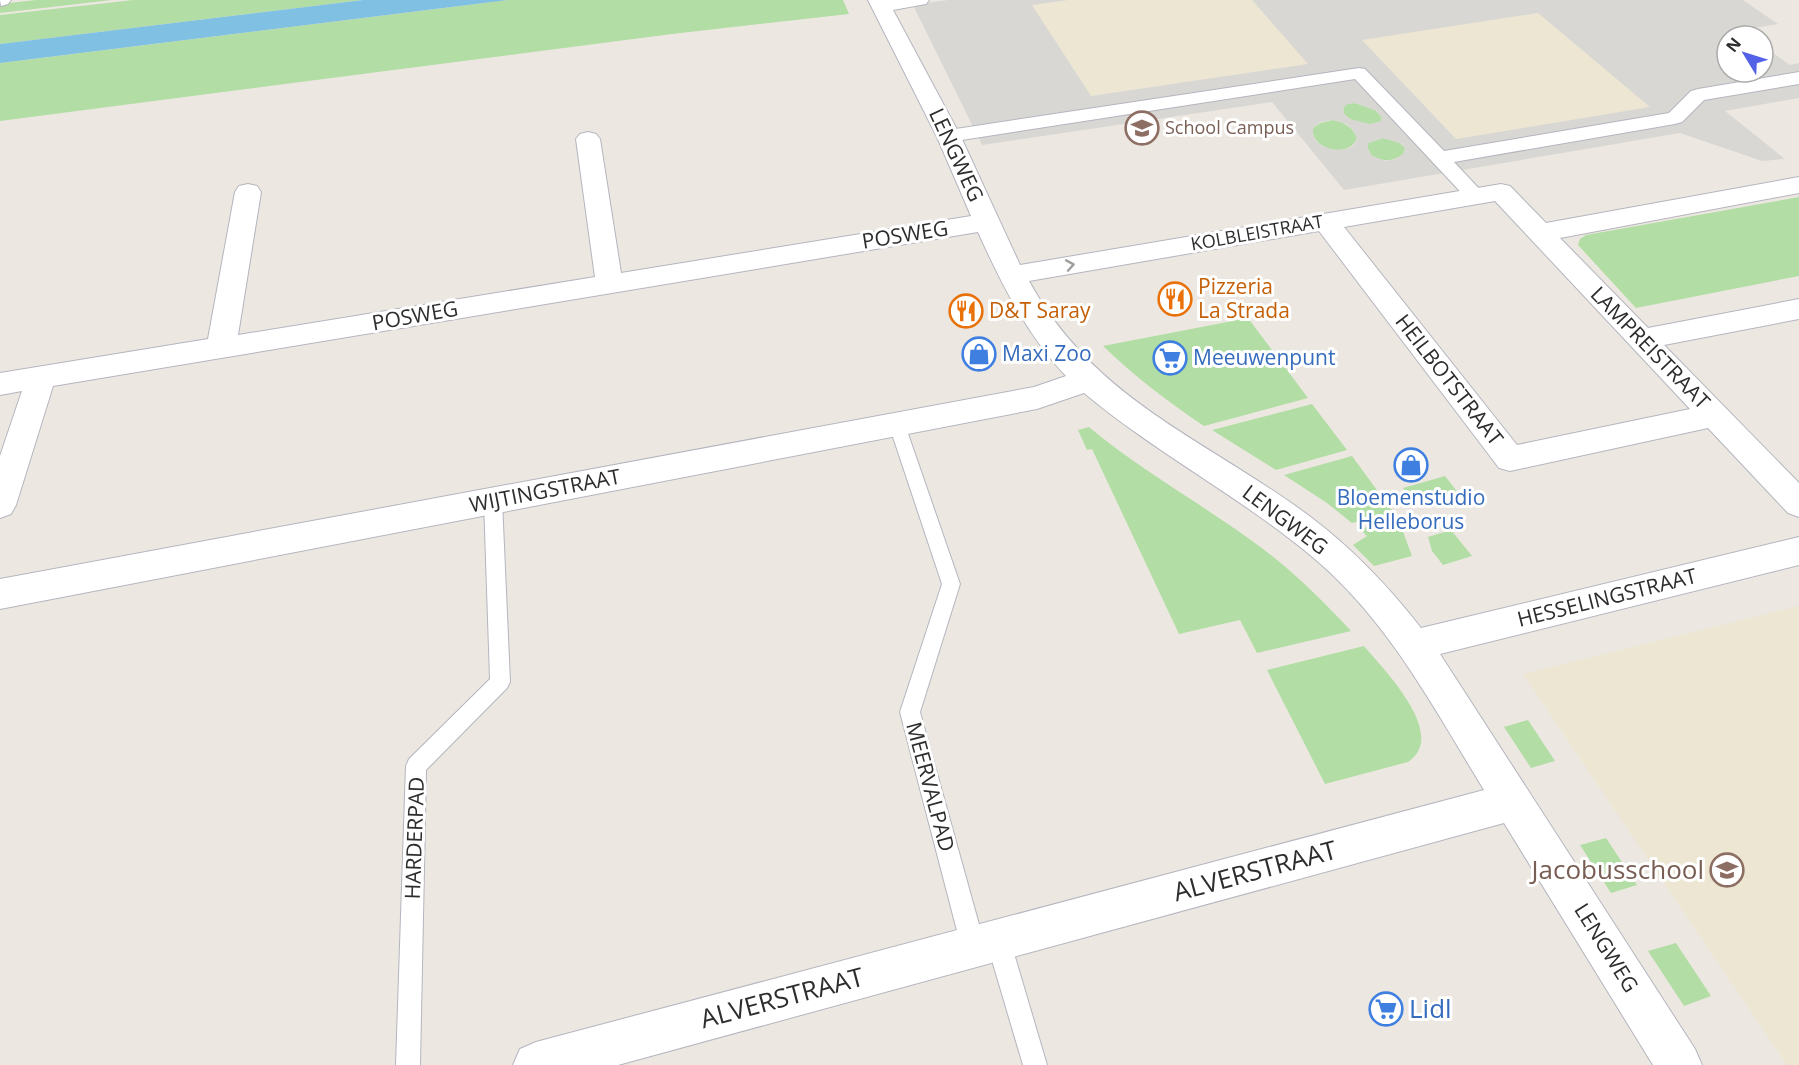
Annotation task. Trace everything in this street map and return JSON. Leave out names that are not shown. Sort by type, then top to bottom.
[{"type":"street","points":[[880,3],[919,0]]},
{"type":"street","name":"LENGWEG","points":[[880,3],[949,136],[1012,275],[1052,341],[1088,380],[1161,436],[1247,490],[1329,551],[1382,606],[1414,645],[1679,1065]]},
{"type":"street","points":[[949,136],[1359,73],[1439,158],[1489,194]]},
{"type":"street","points":[[1439,158],[1675,118],[1698,95],[1799,78]]},
{"type":"street","points":[[588,139],[609,283]]},
{"type":"street","points":[[1540,233],[1799,185]]},
{"type":"street","points":[[221,349],[248,192]]},
{"type":"street","name":"KOLBLEISTRAAT","points":[[1012,275],[1489,194]]},
{"type":"street","name":"LAMPREISTRAAT","points":[[1489,194],[1540,233],[1799,504]]},
{"type":"street","name":"POSWEG","points":[[0,384],[987,222]]},
{"type":"street","name":"HEILBOTSTRAAT","points":[[1326,222],[1510,459],[1714,415]]},
{"type":"street","points":[[1642,339],[1799,309]]},
{"type":"street","points":[[0,505],[41,377]]},
{"type":"street","name":"WIJTINGSTRAAT","points":[[0,594],[1037,398],[1088,380]]},
{"type":"street","name":"HESSELINGSTRAAT","points":[[1414,645],[1799,550]]},
{"type":"street","name":"ALVERSTRAAT","points":[[536,1065],[602,1056],[985,943],[1513,802]]},
{"type":"lane","name":"MEERVALPAD","points":[[897,425],[951,584],[910,712],[985,943]]},
{"type":"lane","name":"HARDERPAD","points":[[408,1065],[416,766],[500,682],[493,501]]},
{"type":"lane","points":[[985,943],[1035,1065]]},
{"type":"shaded area","points":[[948,0],[1068,0],[1032,5],[1091,96],[1308,64],[1252,0],[1743,0],[1778,24],[1715,24],[1715,84],[1775,84],[1775,54],[1790,65],[1799,63],[1799,98],[1725,111],[1785,159],[1762,161],[1680,133],[1344,190],[1272,102],[982,145],[913,5]],"holes":[[[1538,13],[1650,107],[1456,139],[1362,40]],[[1355,103],[1375,110],[1382,117],[1381,121],[1370,124],[1350,119],[1344,114],[1343,108],[1347,104]],[[1333,120],[1347,124],[1353,130],[1357,138],[1353,146],[1333,150],[1316,141],[1313,128],[1320,122]],[[1383,138],[1402,144],[1405,148],[1404,153],[1396,159],[1386,161],[1372,156],[1368,143]]]},
{"type":"shaded area","points":[[1068,0],[1252,0],[1309,64],[1090,96],[1032,5]]},
{"type":"shaded area","points":[[1538,13],[1651,107],[1456,139],[1361,39]]},
{"type":"shaded area","name":"Jacobusschool","points":[[1799,606],[1799,1065],[1787,1065],[1523,674]]},
{"type":"green space","points":[[36,0],[112,0],[0,13],[0,4]]},
{"type":"green space","points":[[133,0],[363,0],[0,44],[0,15]]},
{"type":"green space","points":[[508,0],[843,0],[849,14],[672,34],[0,121],[0,63]]},
{"type":"green space","points":[[1355,103],[1375,110],[1382,117],[1381,121],[1367,124],[1357,122],[1344,114],[1343,108],[1347,104]]},
{"type":"green space","points":[[1333,120],[1351,128],[1357,138],[1353,145],[1339,150],[1331,149],[1318,142],[1313,128],[1320,123]]},
{"type":"green space","points":[[1383,138],[1399,142],[1405,148],[1404,153],[1388,160],[1372,156],[1368,143]]},
{"type":"green space","points":[[1799,197],[1799,276],[1636,308],[1578,245],[1580,239],[1586,235]]},
{"type":"green space","points":[[1248,318],[1308,398],[1204,426],[1177,408],[1103,346]]},
{"type":"green space","points":[[1312,404],[1347,450],[1276,470],[1212,430]]},
{"type":"green space","points":[[1089,427],[1131,459],[1275,558],[1351,631],[1257,653],[1240,620],[1179,634],[1092,449],[1087,450],[1078,430]]},
{"type":"green space","points":[[1352,456],[1393,512],[1352,523],[1327,503],[1284,475]]},
{"type":"green space","points":[[1445,476],[1459,494],[1417,506],[1403,488]]},
{"type":"green space","points":[[1398,518],[1412,556],[1374,566],[1353,545],[1367,536],[1360,529]]},
{"type":"green space","points":[[1451,530],[1472,556],[1443,565],[1432,551],[1428,537]]},
{"type":"green space","points":[[1364,646],[1398,686],[1409,703],[1421,736],[1419,750],[1408,762],[1325,784],[1267,670]]},
{"type":"green space","points":[[1528,720],[1555,761],[1531,768],[1504,727]]},
{"type":"green space","points":[[1606,838],[1637,885],[1611,893],[1580,845]]},
{"type":"green space","points":[[1676,943],[1711,996],[1684,1006],[1648,951]]},
{"type":"water","points":[[363,0],[508,0],[0,63],[0,44]]},
{"type":"place","name":"School Campus","points":[[1142,128]]},
{"type":"place","name":"Pizzeria La Strada","points":[[1175,299]]},
{"type":"place","name":"D&T Saray","points":[[966,311]]},
{"type":"place","name":"Maxi Zoo","points":[[979,354]]},
{"type":"place","name":"Meeuwenpunt","points":[[1170,358]]},
{"type":"place","name":"Bloemenstudio Helleborus","points":[[1411,465]]},
{"type":"place","name":"Jacobusschool","points":[[1727,870]]},
{"type":"place","name":"Lidl","points":[[1386,1009]]}]
